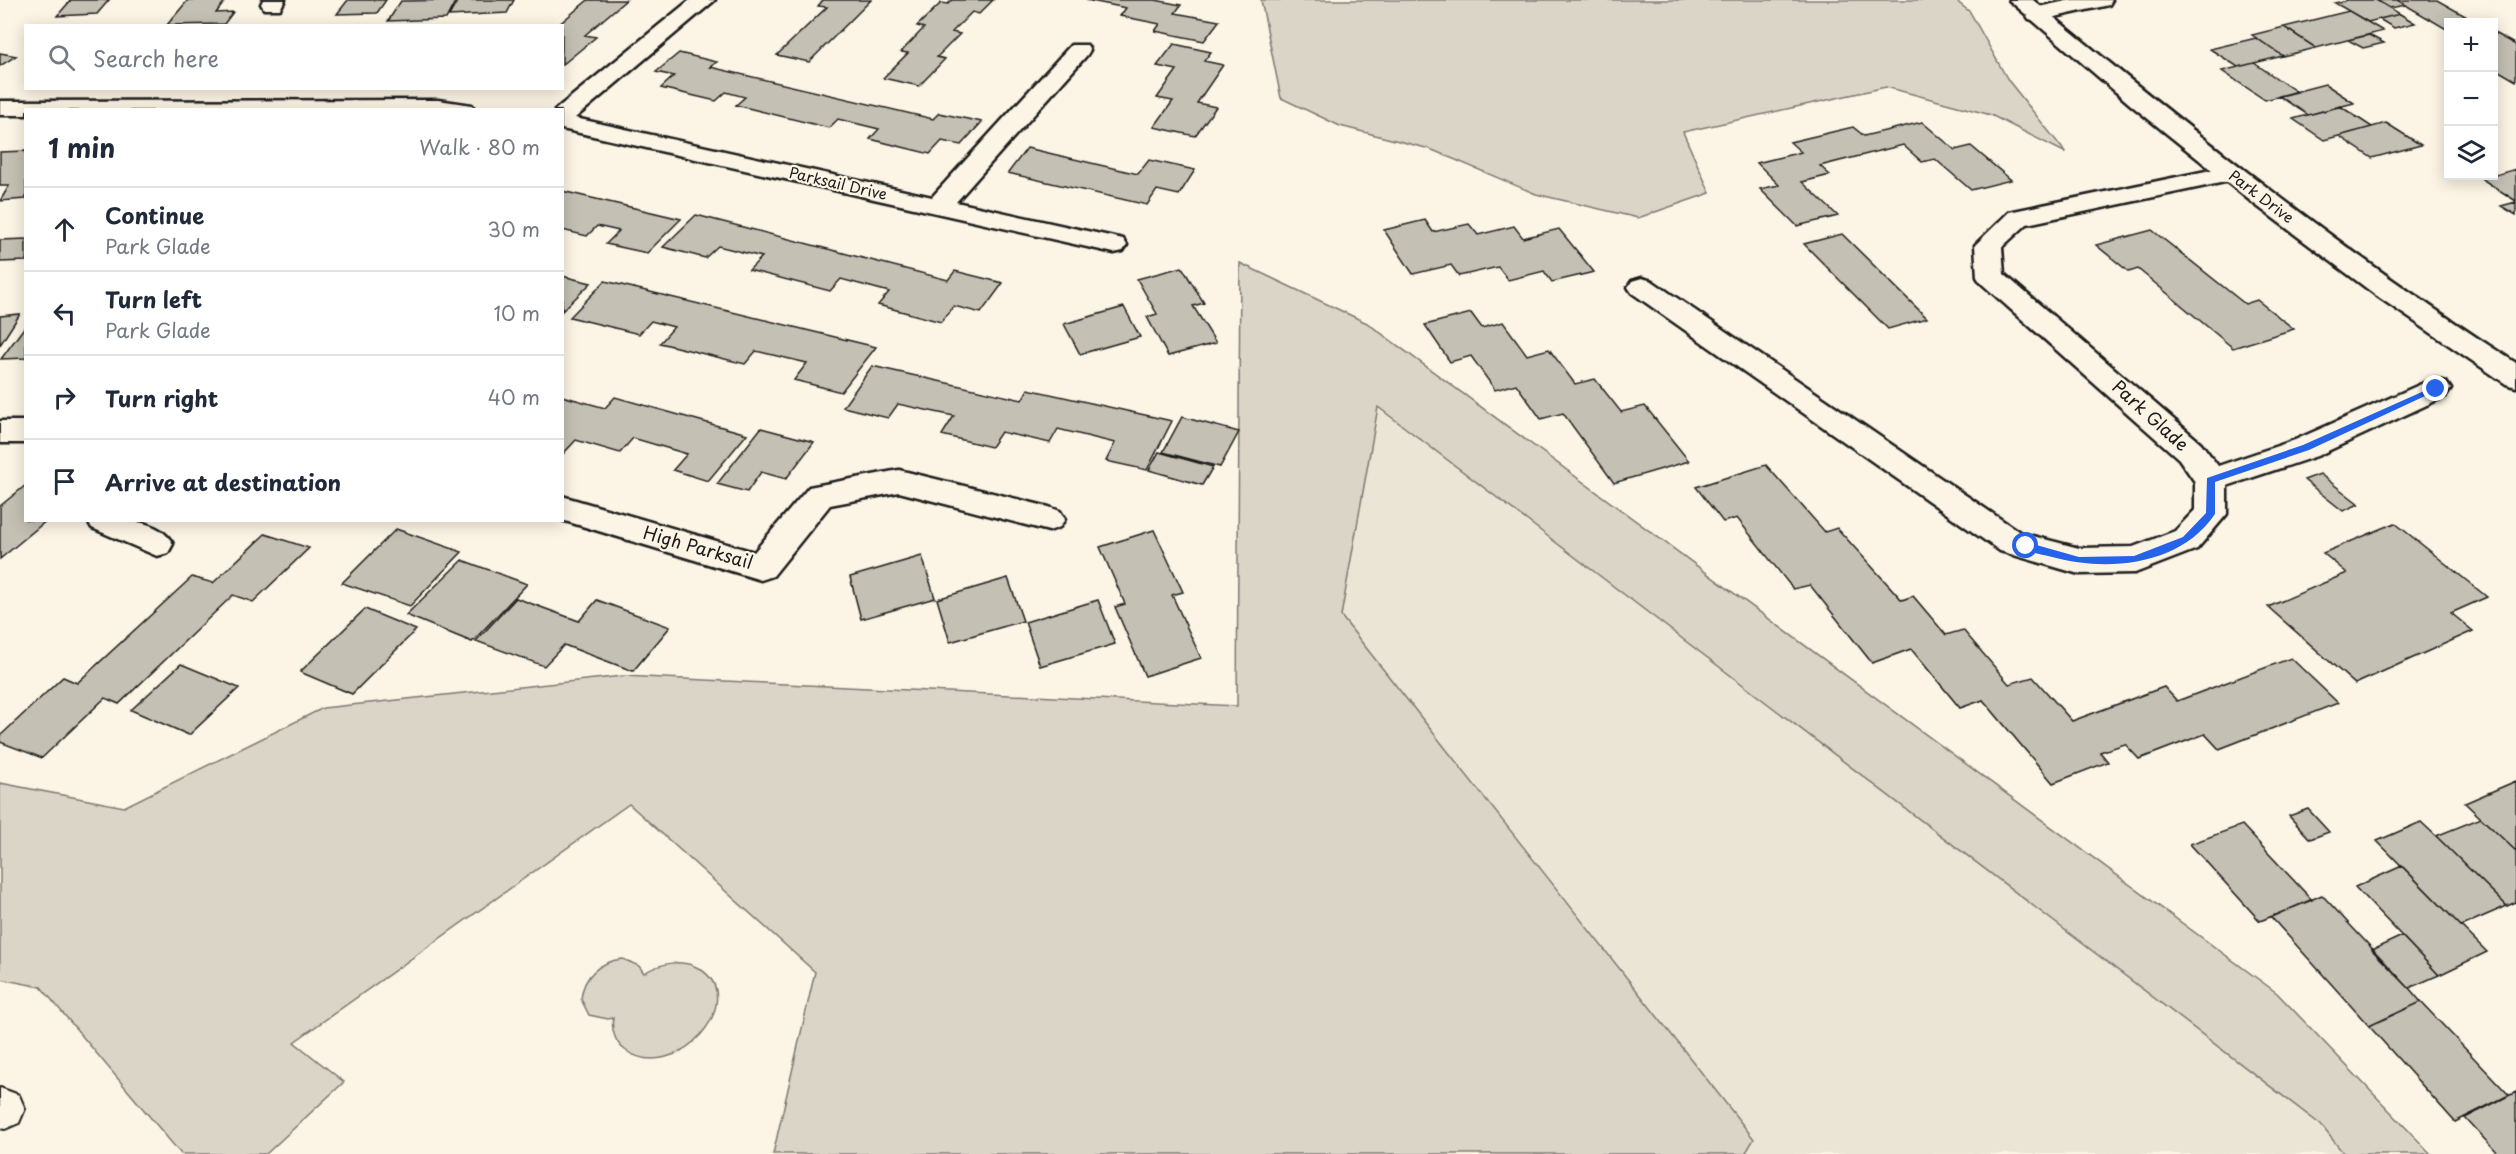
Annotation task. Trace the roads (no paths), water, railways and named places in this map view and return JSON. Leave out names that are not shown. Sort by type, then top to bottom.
[{"type":"street","points":[[564,114],[704,0]]},
{"type":"street","points":[[2029,7],[2101,0]]},
{"type":"street","name":"Park Drive","points":[[2029,7],[2230,174],[2356,270],[2516,376]]},
{"type":"street","points":[[938,206],[1079,50]]},
{"type":"street","points":[[0,108],[438,106],[450,108]]},
{"type":"street","name":"Parksail Drive","points":[[564,122],[1114,245]]},
{"type":"street","name":"Park Glade","points":[[2211,480],[2190,451],[1991,277],[1988,245],[2018,218],[2230,174]]},
{"type":"street","points":[[1642,287],[2011,542],[2079,561],[2135,560],[2186,540],[2211,514],[2211,480],[2306,448],[2436,389]]},
{"type":"street","points":[[0,432],[24,432]]},
{"type":"street","name":"High Parksail","points":[[564,509],[761,567],[820,495],[899,480],[1049,519]]},
{"type":"street","points":[[108,522],[157,544]]}]
